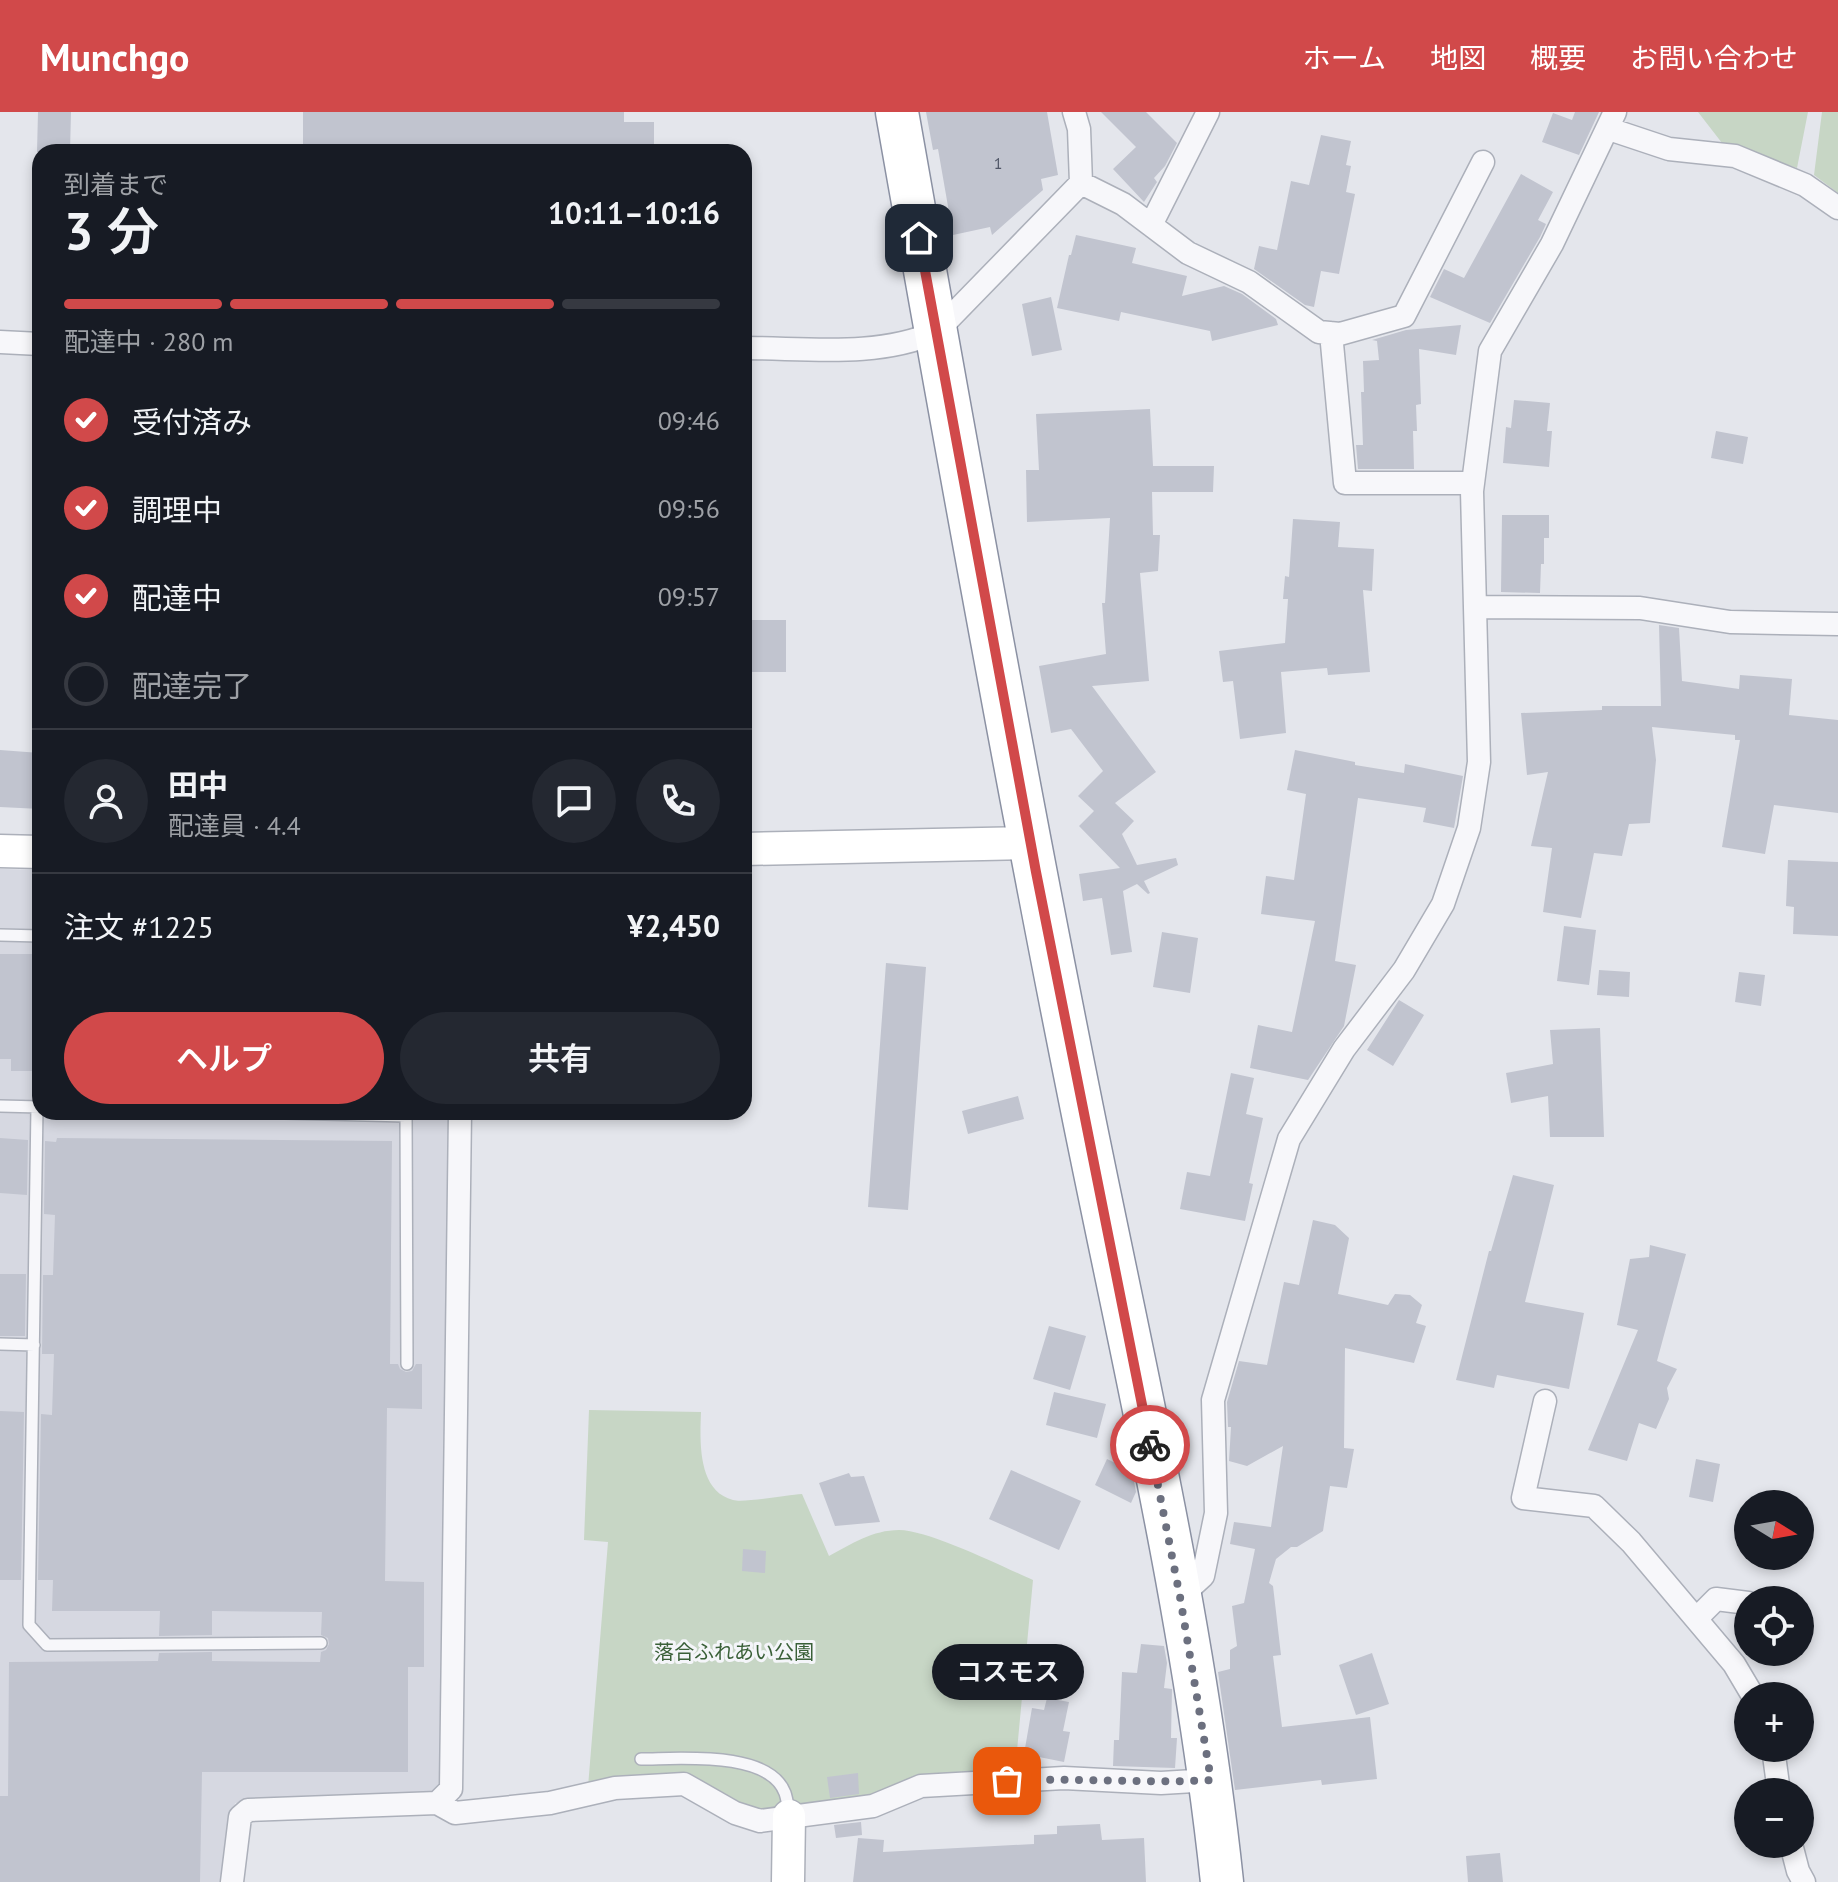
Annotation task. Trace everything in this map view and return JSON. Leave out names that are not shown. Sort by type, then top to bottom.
[{"type":"highway","points":[[897,112],[1031,843],[1180,1597],[1211,1780],[1222,1882]]},
{"type":"street","points":[[752,348],[874,349],[905,344],[936,332],[1081,183],[1079,129],[1074,112]]},
{"type":"street","points":[[1151,225],[1208,112]]},
{"type":"street","points":[[1180,1597],[1203,1576],[1216,1513],[1213,1400],[1289,1139],[1344,1049],[1404,970],[1443,904],[1469,828],[1479,762],[1473,483],[1490,351],[1552,244],[1612,120],[1669,149],[1735,156],[1805,185],[1838,208]]},
{"type":"street","points":[[1081,183],[1123,204],[1188,253],[1249,282],[1319,332],[1340,334],[1404,316],[1483,162]]},
{"type":"street","points":[[1331,333],[1345,483],[1473,483]]},
{"type":"street","points":[[0,342],[32,344]]},
{"type":"street","points":[[1477,607],[1640,608],[1730,622],[1838,624]]},
{"type":"street","points":[[752,849],[1031,843]]},
{"type":"street","points":[[0,851],[32,852]]},
{"type":"street","points":[[437,1803],[451,1789],[460,1120]]},
{"type":"street","points":[[1545,1401],[1523,1498],[1594,1506],[1631,1542],[1734,1664],[1745,1682]]},
{"type":"street","points":[[1696,1619],[1716,1599],[1734,1601]]},
{"type":"street","points":[[232,1882],[240,1817],[248,1810],[437,1803],[455,1813],[550,1803],[615,1788],[684,1784],[735,1813],[760,1821],[873,1806],[921,1786],[1064,1778],[1161,1783],[1211,1780]]},
{"type":"street","points":[[788,1882],[789,1816]]},
{"type":"street","points":[[1795,1858],[1804,1882]]},
{"type":"lane","points":[[0,935],[32,936]]},
{"type":"lane","points":[[0,1106],[32,1107]]},
{"type":"lane","points":[[39,1120],[29,1625],[47,1645],[321,1643]]},
{"type":"lane","points":[[406,1120],[407,1364]]},
{"type":"lane","points":[[0,1344],[34,1345]]},
{"type":"lane","points":[[641,1759],[737,1760],[765,1771],[785,1791],[789,1816]]},
{"type":"shaded area","points":[[0,869],[32,870],[32,1120],[452,1120],[446,1773],[435,1792],[235,1803],[222,1882],[0,1882]]},
{"type":"green space","points":[[1698,112],[1808,112],[1797,168],[1722,143]]},
{"type":"green space","points":[[1822,112],[1838,112],[1838,193],[1814,175]]},
{"type":"green space","name":"落合ふれあい公園","points":[[589,1410],[701,1412],[703,1463],[707,1476],[721,1495],[739,1501],[802,1494],[829,1556],[871,1535],[899,1530],[947,1542],[1033,1580],[1015,1772],[767,1812],[740,1807],[691,1780],[588,1787],[608,1542],[584,1540]]},
{"type":"building","points":[[38,112],[71,112],[70,144],[37,144]]},
{"type":"building","points":[[303,112],[624,112],[624,122],[654,122],[654,144],[303,144]]},
{"type":"building","points":[[926,112],[1047,112],[1058,175],[1041,179],[1043,190],[992,235],[990,227],[953,235],[938,149],[933,150]]},
{"type":"building","points":[[1101,112],[1146,112],[1177,143],[1165,166],[1154,178],[1157,182],[1144,202],[1113,169],[1136,147]]},
{"type":"building","points":[[1575,112],[1599,112],[1579,155],[1542,142],[1553,113],[1572,120]]},
{"type":"building","points":[[1321,135],[1351,141],[1346,165],[1351,166],[1346,192],[1355,194],[1339,274],[1321,271],[1314,307],[1305,305],[1254,269],[1259,246],[1277,250],[1291,181],[1309,185]]},
{"type":"building","points":[[1521,174],[1553,192],[1538,220],[1546,224],[1540,237],[1490,323],[1430,297],[1444,269],[1464,278]]},
{"type":"building","points":[[1076,235],[1136,248],[1132,263],[1187,276],[1182,296],[1224,286],[1242,294],[1276,319],[1278,325],[1212,341],[1210,331],[1121,312],[1119,321],[1057,308]]},
{"type":"building","points":[[1051,297],[1062,350],[1032,356],[1022,304]]},
{"type":"building","points":[[1461,325],[1456,355],[1419,349],[1421,404],[1416,405],[1417,431],[1413,431],[1414,469],[1358,469],[1356,445],[1363,445],[1363,361],[1379,360],[1377,341],[1372,340],[1406,330]]},
{"type":"building","points":[[1514,400],[1550,403],[1547,431],[1552,431],[1549,467],[1503,463],[1506,427],[1511,428]]},
{"type":"building","points":[[1150,409],[1153,466],[1214,466],[1213,492],[1152,492],[1153,535],[1160,535],[1158,571],[1140,573],[1149,681],[1092,686],[1156,772],[1115,803],[1134,821],[1122,834],[1137,865],[1176,858],[1178,865],[1144,881],[1148,894],[1137,884],[1123,891],[1132,952],[1111,955],[1102,898],[1083,901],[1079,874],[1120,868],[1079,826],[1094,811],[1078,796],[1103,771],[1071,729],[1051,733],[1039,666],[1106,654],[1102,603],[1105,603],[1110,518],[1027,522],[1026,470],[1039,470],[1036,414]]},
{"type":"building","points":[[1716,431],[1748,437],[1743,464],[1711,458]]},
{"type":"building","points":[[1502,515],[1549,515],[1549,538],[1544,538],[1540,593],[1501,592]]},
{"type":"building","points":[[1293,519],[1340,522],[1338,547],[1374,549],[1372,591],[1363,590],[1370,672],[1328,675],[1327,668],[1281,672],[1286,733],[1240,739],[1233,681],[1223,682],[1219,651],[1285,643],[1288,599],[1283,599],[1285,576],[1289,577]]},
{"type":"building","points":[[752,620],[786,620],[786,672],[752,672]]},
{"type":"building","points":[[1659,625],[1679,628],[1682,681],[1739,689],[1740,675],[1792,679],[1789,715],[1838,720],[1838,813],[1774,805],[1765,854],[1722,847],[1740,740],[1735,740],[1735,735],[1652,727],[1656,760],[1650,823],[1629,824],[1622,856],[1594,853],[1581,918],[1543,912],[1552,848],[1531,846],[1548,772],[1527,775],[1521,713],[1602,710],[1602,706],[1661,706]]},
{"type":"building","points":[[0,750],[32,752],[32,809],[0,807]]},
{"type":"building","points":[[1295,750],[1404,773],[1405,764],[1463,776],[1454,828],[1423,822],[1426,808],[1358,798],[1335,961],[1356,965],[1344,1026],[1308,1080],[1250,1068],[1258,1025],[1292,1032],[1315,921],[1261,914],[1266,876],[1294,880],[1306,794],[1287,790]]},
{"type":"building","points":[[1788,860],[1838,862],[1838,936],[1793,934],[1794,907],[1786,906]]},
{"type":"building","points":[[1564,926],[1596,930],[1589,985],[1557,981]]},
{"type":"building","points":[[1162,932],[1198,938],[1190,993],[1153,987]]},
{"type":"building","points":[[0,954],[32,954],[32,1071],[11,1071],[11,1059],[0,1059]]},
{"type":"building","points":[[886,963],[926,967],[908,1210],[868,1207]]},
{"type":"building","points":[[1599,970],[1630,972],[1629,997],[1597,995]]},
{"type":"building","points":[[1739,972],[1765,975],[1761,1006],[1735,1002]]},
{"type":"building","points":[[1399,1000],[1424,1015],[1393,1066],[1367,1050]]},
{"type":"building","points":[[1600,1028],[1604,1137],[1550,1137],[1548,1096],[1511,1103],[1506,1073],[1553,1064],[1550,1030]]},
{"type":"building","points":[[1231,1073],[1254,1078],[1246,1114],[1263,1118],[1249,1183],[1253,1184],[1245,1221],[1180,1209],[1187,1172],[1210,1176]]},
{"type":"building","points":[[1018,1096],[1024,1119],[968,1134],[962,1111]]},
{"type":"building","points":[[0,1138],[28,1140],[27,1195],[0,1193]]},
{"type":"building","points":[[57,1138],[392,1141],[390,1364],[398,1364],[406,1372],[412,1371],[416,1364],[422,1364],[422,1409],[387,1408],[385,1581],[424,1582],[424,1667],[408,1667],[408,1772],[202,1772],[200,1882],[0,1882],[0,1796],[8,1796],[9,1662],[158,1661],[159,1653],[212,1652],[212,1661],[320,1662],[321,1652],[329,1644],[328,1638],[321,1635],[322,1612],[212,1611],[212,1635],[159,1636],[160,1611],[52,1611],[53,1580],[38,1580],[41,1414],[52,1415],[54,1354],[42,1354],[43,1275],[53,1275],[55,1215],[44,1214],[45,1141],[56,1142]]},
{"type":"building","points":[[1513,1175],[1554,1185],[1525,1302],[1584,1313],[1569,1389],[1497,1375],[1494,1388],[1456,1380],[1489,1251]]},
{"type":"building","points":[[1313,1220],[1335,1225],[1349,1238],[1338,1294],[1388,1305],[1395,1294],[1410,1295],[1422,1305],[1416,1323],[1426,1326],[1414,1363],[1345,1348],[1344,1448],[1354,1449],[1347,1488],[1330,1486],[1323,1531],[1297,1547],[1291,1547],[1276,1559],[1269,1583],[1273,1586],[1281,1655],[1273,1656],[1282,1727],[1370,1717],[1377,1779],[1322,1785],[1321,1780],[1235,1790],[1218,1672],[1230,1669],[1230,1650],[1237,1646],[1232,1606],[1244,1603],[1255,1549],[1230,1544],[1234,1522],[1271,1527],[1283,1446],[1247,1466],[1229,1461],[1231,1427],[1228,1427],[1227,1402],[1239,1361],[1267,1365],[1284,1282],[1299,1285]]},
{"type":"building","points":[[1650,1245],[1686,1254],[1657,1361],[1677,1369],[1667,1388],[1669,1399],[1656,1429],[1639,1423],[1627,1461],[1588,1450],[1638,1330],[1617,1325],[1630,1259],[1649,1257]]},
{"type":"building","points":[[0,1274],[26,1274],[25,1336],[0,1336]]},
{"type":"building","points":[[1049,1326],[1086,1336],[1070,1390],[1033,1379]]},
{"type":"building","points":[[1054,1392],[1106,1404],[1097,1438],[1046,1425]]},
{"type":"building","points":[[0,1411],[24,1412],[21,1580],[0,1580]]},
{"type":"building","points":[[1107,1459],[1132,1471],[1136,1492],[1131,1503],[1095,1485]]},
{"type":"building","points":[[1696,1459],[1720,1464],[1713,1502],[1689,1497]]},
{"type":"building","points":[[1011,1470],[1081,1501],[1059,1550],[989,1519]]},
{"type":"building","points":[[849,1473],[851,1477],[864,1476],[880,1522],[835,1526],[819,1483]]},
{"type":"building","points":[[743,1549],[766,1551],[765,1573],[742,1571]]},
{"type":"building","points":[[1141,1644],[1164,1646],[1167,1663],[1164,1688],[1172,1689],[1171,1738],[1177,1738],[1175,1768],[1113,1766],[1114,1740],[1119,1740],[1122,1672],[1137,1673]]},
{"type":"building","points":[[1372,1653],[1389,1704],[1356,1715],[1339,1665]]},
{"type":"building","points":[[1047,1698],[1069,1702],[1063,1731],[1070,1732],[1064,1762],[1024,1754],[1032,1708],[1044,1710]]},
{"type":"building","points":[[858,1773],[859,1794],[830,1798],[827,1777]]},
{"type":"building","points":[[861,1822],[862,1835],[836,1838],[834,1825]]},
{"type":"building","points":[[1100,1824],[1102,1840],[1144,1838],[1146,1882],[853,1882],[858,1838],[884,1840],[883,1852],[1034,1844],[1034,1835],[1057,1834],[1057,1826]]},
{"type":"building","points":[[1500,1853],[1503,1882],[1468,1882],[1466,1856]]},
{"type":"way so far","points":[[1007,1781],[1064,1778],[1161,1783],[1211,1780],[1150,1445]]},
{"type":"place","name":"コスモス","points":[[1007,1781]]},
{"type":"route","points":[[919,238],[1036,872],[1150,1445]]}]
